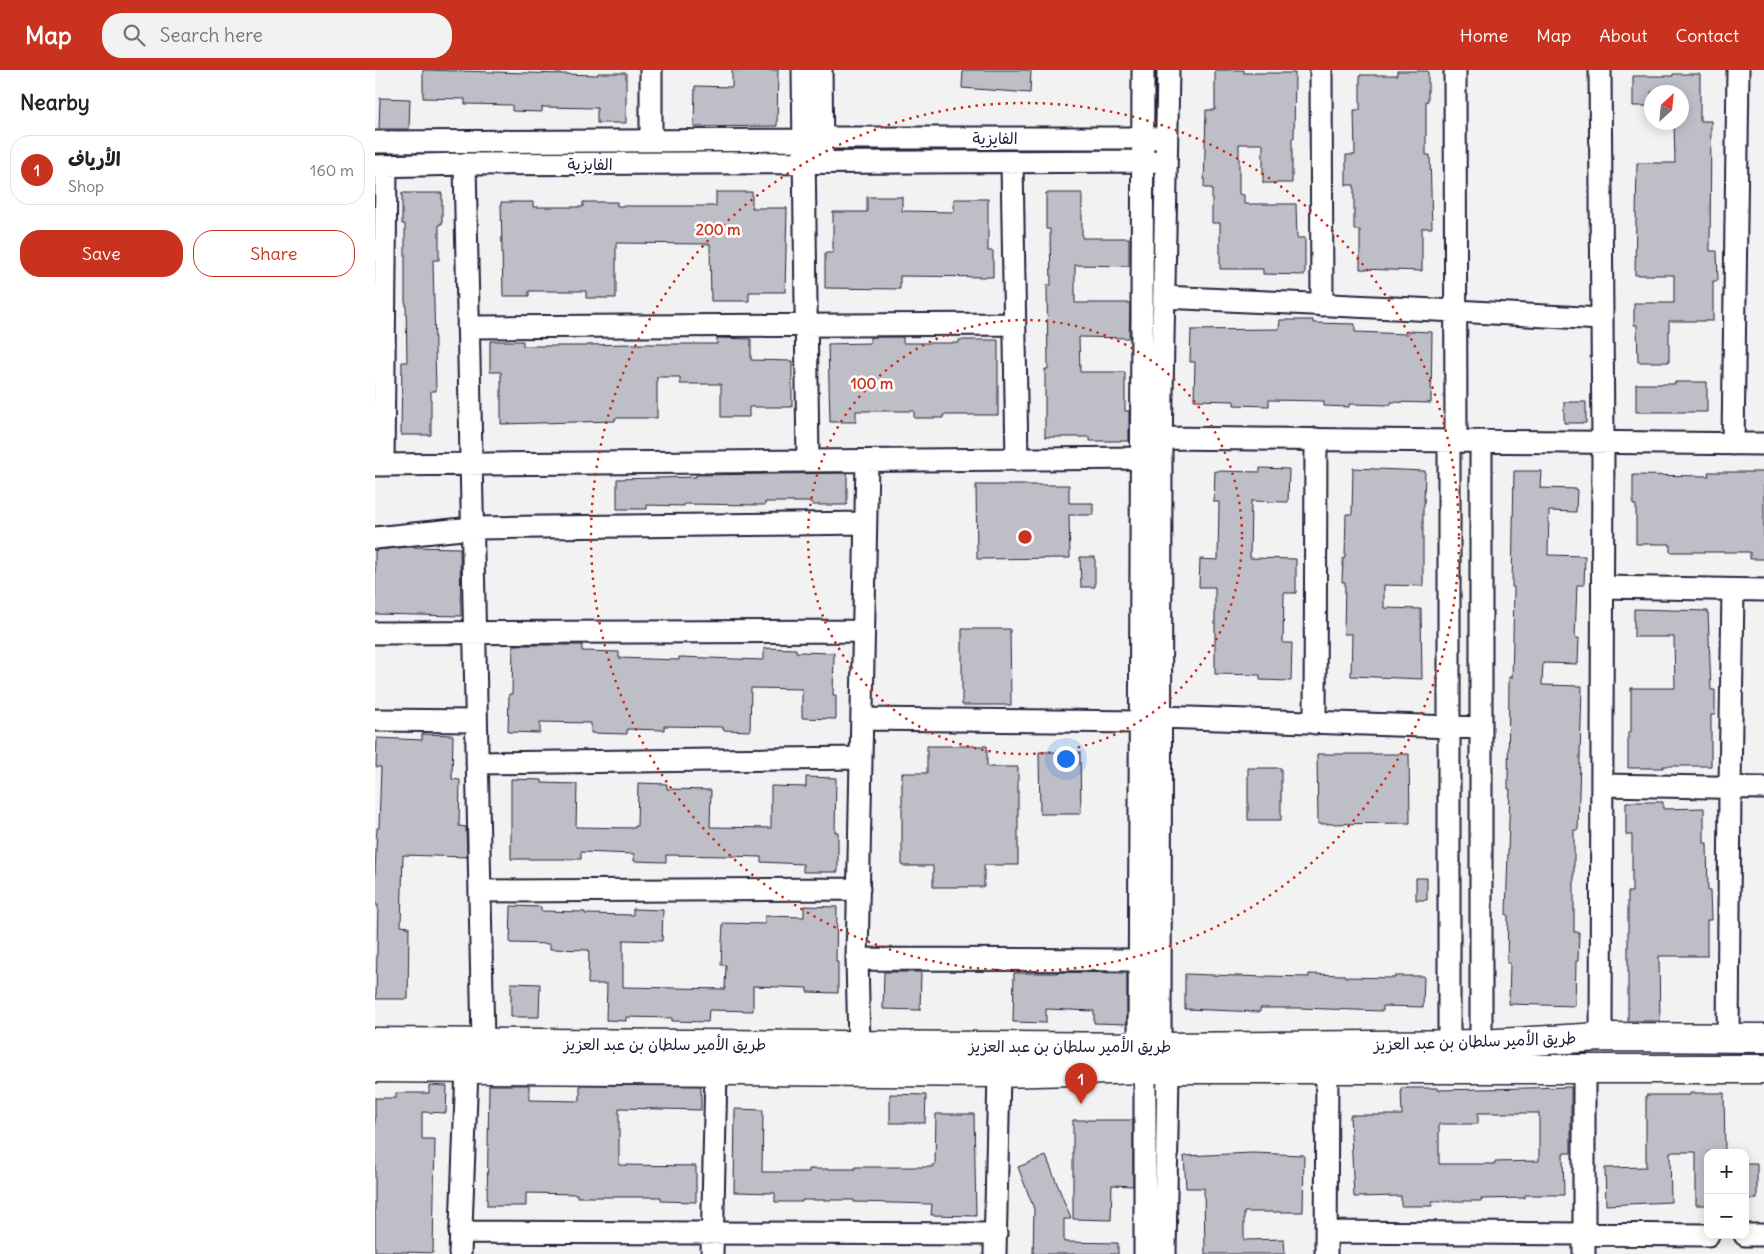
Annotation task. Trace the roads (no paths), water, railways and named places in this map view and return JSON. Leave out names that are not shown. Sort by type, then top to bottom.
[{"type":"main road","name":"طريق الأمير سلطان بن عبد العزيز","points":[[375,1068],[999,1073],[1153,1058],[1601,1037],[1764,1038]]},
{"type":"main road","name":"طريق الأمير سلطان بن عبد العزيز","points":[[375,1042],[859,1045],[1153,1058],[1327,1069],[1764,1069]]},
{"type":"street","points":[[651,70],[651,141]]},
{"type":"street","points":[[803,70],[813,139]]},
{"type":"street","points":[[808,461],[807,326],[813,139],[821,70]]},
{"type":"street","points":[[1143,70],[1139,960],[1153,1058],[1165,1254]]},
{"type":"street","points":[[1145,1254],[1153,1058],[1160,717],[1161,438],[1168,138],[1167,70]]},
{"type":"street","points":[[1321,70],[1322,305]]},
{"type":"street","points":[[1449,1044],[1449,728],[1456,311],[1455,70]]},
{"type":"street","points":[[1599,70],[1603,442],[1601,1037]]},
{"type":"street","points":[[1733,444],[1739,70]]},
{"type":"street","name":"الفايزية","points":[[375,142],[1168,138]]},
{"type":"street","name":"الفايزية","points":[[380,166],[1166,161]]},
{"type":"street","points":[[1012,162],[1017,460]]},
{"type":"street","points":[[465,164],[483,1043]]},
{"type":"street","points":[[380,166],[379,465],[1141,458]]},
{"type":"street","points":[[1164,297],[1602,319]]},
{"type":"street","points":[[468,327],[1014,324]]},
{"type":"street","points":[[1161,438],[1764,444]]},
{"type":"street","points":[[1315,723],[1316,439]]},
{"type":"street","points":[[1481,441],[1481,1044]]},
{"type":"street","points":[[859,1045],[857,959],[867,461]]},
{"type":"street","points":[[375,538],[472,528],[865,524]]},
{"type":"street","points":[[1603,587],[1764,590]]},
{"type":"street","points":[[1728,1038],[1729,788],[1733,590]]},
{"type":"street","points":[[375,633],[863,631]]},
{"type":"street","points":[[1160,717],[1481,728]]},
{"type":"street","points":[[862,719],[1139,722]]},
{"type":"street","points":[[375,720],[476,721]]},
{"type":"street","points":[[477,763],[861,758]]},
{"type":"street","points":[[1602,784],[1764,788]]},
{"type":"street","points":[[479,891],[859,889]]},
{"type":"street","points":[[857,959],[1139,960]]},
{"type":"street","points":[[459,1254],[467,1069]]},
{"type":"street","points":[[1327,1069],[1327,1254]]},
{"type":"street","points":[[1584,1069],[1584,1244]]},
{"type":"street","points":[[712,1254],[716,1071]]},
{"type":"street","points":[[460,1232],[712,1233],[995,1244],[999,1073]]},
{"type":"street","points":[[1327,1232],[1584,1244],[1704,1235]]},
{"type":"street","points":[[1749,1235],[1764,1235]]},
{"type":"place","name":"الأرياف","points":[[1081,1104]]}]
